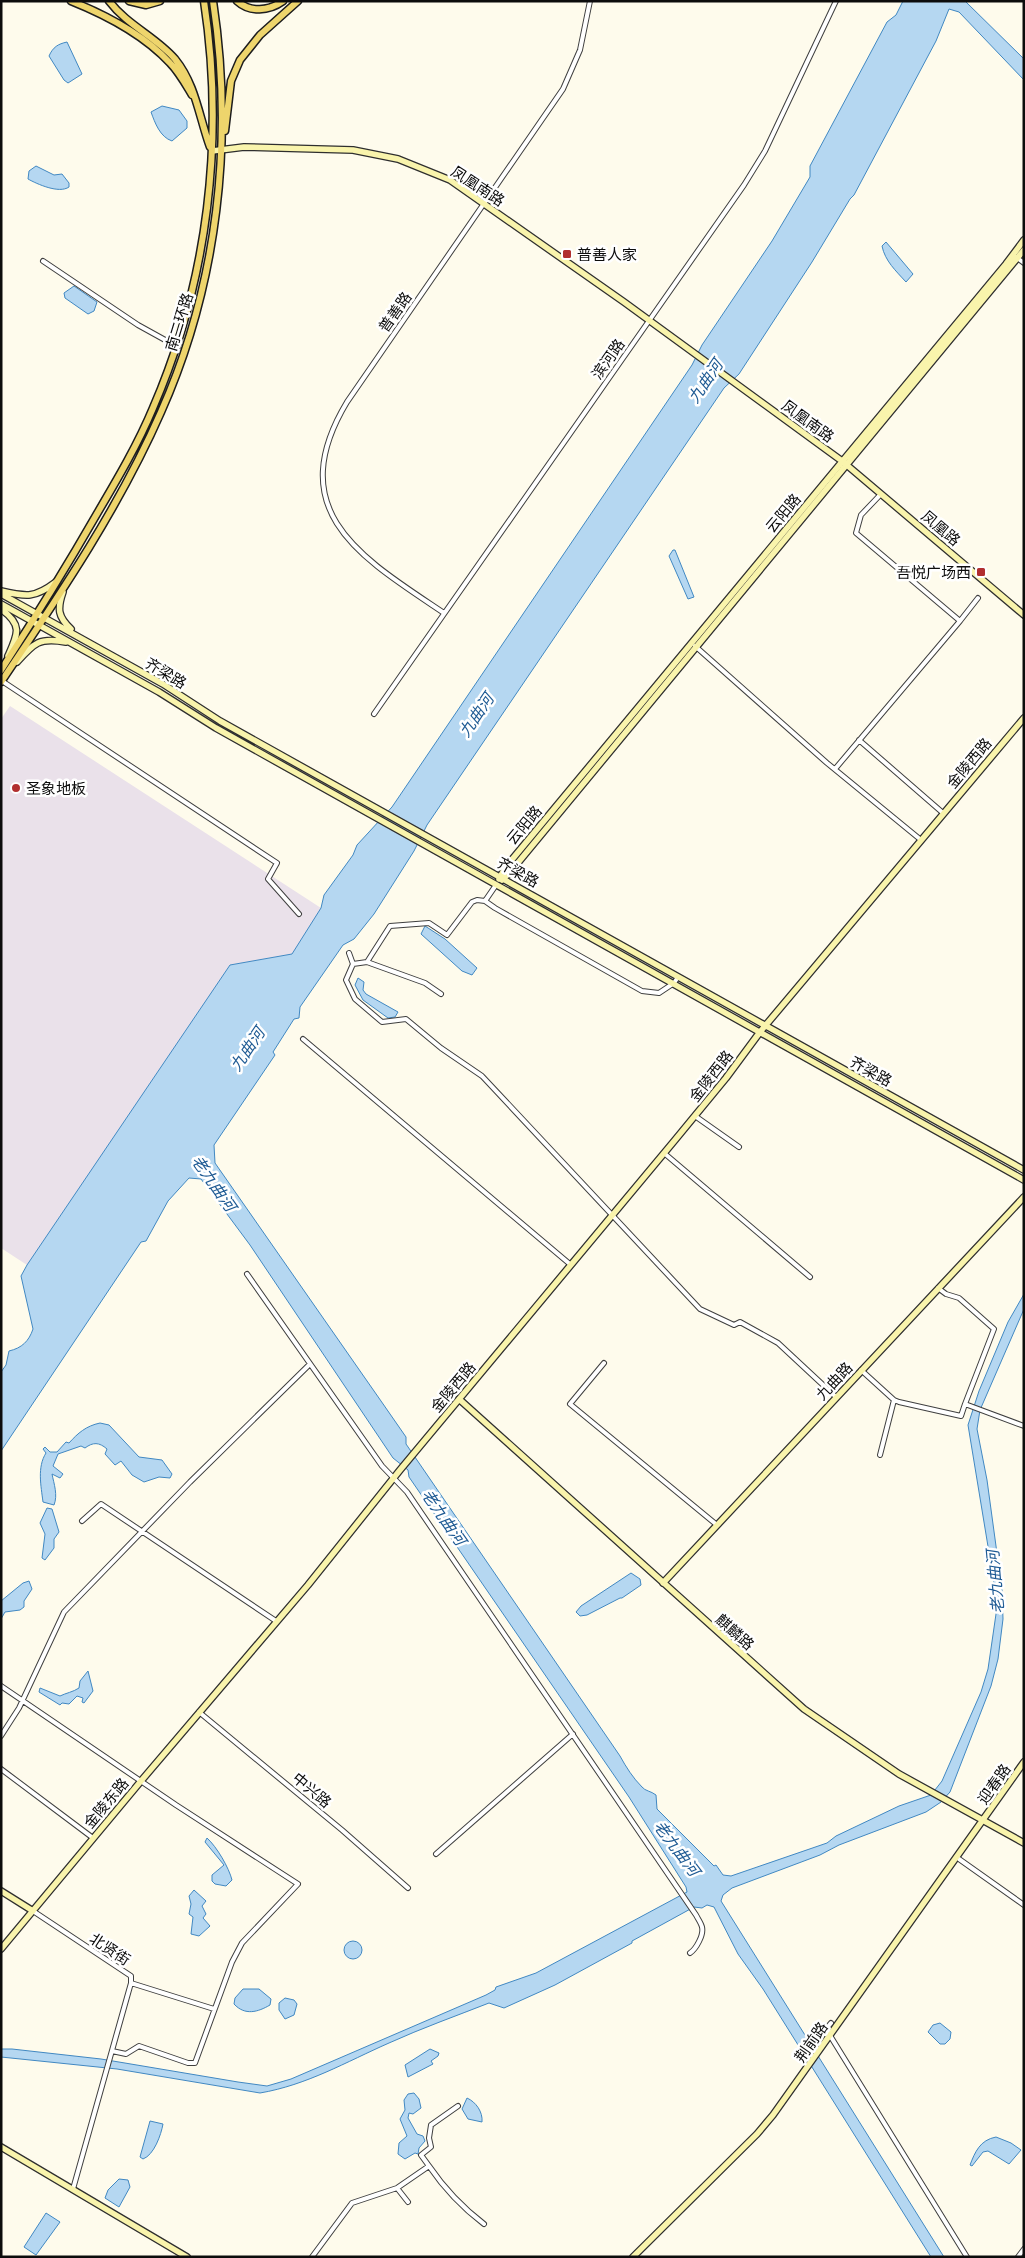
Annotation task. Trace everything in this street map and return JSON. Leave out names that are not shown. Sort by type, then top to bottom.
[{"type":"main road","points":[[71,1],[152,42]]},
{"type":"main road","points":[[109,1],[152,42],[175,59],[192,84],[202,124],[212,151]]},
{"type":"main road","points":[[129,1],[146,5],[160,1]]},
{"type":"main road","name":"南二环路","points":[[2,675],[60,579],[140,435],[153,408],[176,346],[196,272],[207,206],[212,151],[213,94],[209,35],[204,1]]},
{"type":"main road","name":"南二环路","points":[[2,675],[45,618],[104,520],[149,438],[178,368],[198,306],[212,240],[222,149],[222,91],[218,35],[213,1]]},
{"type":"main road","points":[[237,1],[252,9],[264,9],[283,1]]},
{"type":"main road","points":[[222,149],[231,81],[240,60],[260,35],[298,1]]},
{"type":"main road","name":"凤凰南路","points":[[212,151],[244,147],[353,150],[389,157],[450,180],[649,320],[844,463]]},
{"type":"main road","name":"云阳路","points":[[1016,257],[1024,240]]},
{"type":"main road","name":"云阳路","points":[[496,884],[502,877],[505,868],[1016,257],[1024,250]]},
{"type":"main road","points":[[140,435],[149,438]]},
{"type":"main road","name":"凤凰路","points":[[844,463],[1024,615]]},
{"type":"main road","points":[[1,592],[30,596],[43,592],[60,579]]},
{"type":"main road","points":[[66,583],[58,612],[62,620],[78,636]]},
{"type":"main road","name":"齐梁路","points":[[1,592],[163,684],[220,721],[1024,1170]]},
{"type":"main road","name":"齐梁路","points":[[1,604],[159,692],[216,728],[366,813],[674,983],[1024,1180]]},
{"type":"main road","points":[[1,609],[12,616],[16,623],[17,631],[2,675]]},
{"type":"main road","points":[[2,675],[39,640],[72,643]]},
{"type":"main road","name":"金陵西路","points":[[394,1478],[664,1154],[760,1032],[1024,718]]},
{"type":"main road","name":"九曲路","points":[[663,1583],[1024,1197]]},
{"type":"main road","name":"麒麟路","points":[[458,1399],[804,1709],[899,1774],[929,1788],[1024,1843]]},
{"type":"main road","points":[[199,1712],[308,1585],[394,1478]]},
{"type":"main road","name":"金陵东路","points":[[1,1949],[199,1712]]},
{"type":"main road","name":"迎春路","points":[[984,1820],[1024,1762]]},
{"type":"main road","name":"荆前路","points":[[633,2257],[758,2134],[824,2046],[984,1820]]},
{"type":"main road","points":[[1,1890],[33,1911]]},
{"type":"main road","points":[[1,2147],[187,2257]]},
{"type":"street","name":"普善路","points":[[444,613],[381,570],[349,542],[337,526],[324,486],[324,460],[328,440],[336,420],[347,402],[563,88],[580,50],[590,1]]},
{"type":"street","name":"滨河路","points":[[374,714],[744,185],[764,151],[836,1]]},
{"type":"street","points":[[1016,257],[1024,263]]},
{"type":"street","points":[[43,262],[138,325],[176,346]]},
{"type":"street","points":[[881,494],[860,515],[856,533],[960,621]]},
{"type":"street","points":[[835,769],[978,598]]},
{"type":"street","points":[[693,645],[835,769],[921,840]]},
{"type":"street","points":[[2,675],[277,863],[268,879],[299,914]]},
{"type":"street","points":[[859,740],[943,813]]},
{"type":"street","points":[[485,901],[496,884]]},
{"type":"street","points":[[367,962],[390,926],[429,923],[447,935],[472,902],[485,901],[642,991],[660,993],[674,983],[678,976]]},
{"type":"street","points":[[349,953],[353,964],[346,980],[355,999],[382,1022],[406,1019],[441,1048],[482,1076],[700,1308],[734,1324],[740,1322],[778,1343],[836,1397]]},
{"type":"street","points":[[353,964],[367,962],[425,982],[441,994]]},
{"type":"street","points":[[304,1039],[571,1265]]},
{"type":"street","points":[[695,1116],[740,1147]]},
{"type":"street","points":[[664,1154],[810,1277]]},
{"type":"street","points":[[246,1274],[382,1466],[412,1500],[693,1910],[702,1927],[702,1933],[694,1950],[690,1953]]},
{"type":"street","points":[[861,1370],[894,1400],[961,1416],[967,1405],[994,1329],[959,1298],[946,1294],[938,1288]]},
{"type":"street","points":[[604,1363],[570,1404],[717,1525]]},
{"type":"street","points":[[1,1736],[19,1708],[21,1700],[64,1612],[141,1532],[310,1364]]},
{"type":"street","points":[[880,1455],[894,1400]]},
{"type":"street","points":[[967,1405],[1024,1426]]},
{"type":"street","points":[[82,1521],[101,1504],[276,1621]]},
{"type":"street","points":[[1,1686],[298,1884],[242,1943],[214,2010],[195,2063],[188,2063],[139,2046],[126,2054],[112,2051]]},
{"type":"street","name":"中兴路","points":[[199,1712],[342,1830],[408,1888]]},
{"type":"street","points":[[436,1854],[573,1734]]},
{"type":"street","points":[[1,1769],[93,1838]]},
{"type":"street","points":[[959,1859],[1024,1905]]},
{"type":"street","name":"北贤街","points":[[33,1911],[131,1976],[131,1983],[111,2057],[73,2189]]},
{"type":"street","points":[[131,1983],[214,2010]]},
{"type":"street","points":[[832,2023],[826,2029],[830,2036],[967,2257]]},
{"type":"street","points":[[458,2106],[431,2126],[429,2138],[431,2147],[421,2155],[439,2182],[471,2214],[484,2224]]},
{"type":"street","points":[[312,2257],[352,2203],[397,2188],[429,2166]]},
{"type":"street","points":[[397,2188],[408,2202]]},
{"type":"street","points":[[1018,2257],[1024,2249]]},
{"type":"shaded area","points":[[10,706],[321,908],[292,954],[230,965],[27,1265],[1,1248],[1,719]]},
{"type":"water","points":[[903,1],[965,1],[1024,59],[1024,80],[959,12],[949,9],[936,41],[854,195],[812,262],[739,374],[724,388],[427,825],[414,851],[374,914],[354,939],[343,945],[300,1007],[299,1018],[294,1019],[273,1052],[275,1055],[214,1145],[215,1163],[406,1437],[406,1444],[630,1772],[643,1788],[656,1795],[657,1809],[714,1866],[716,1865],[723,1875],[731,1876],[827,1843],[836,1836],[899,1806],[931,1795],[942,1781],[981,1692],[988,1669],[996,1614],[996,1595],[968,1425],[979,1391],[1008,1322],[1024,1294],[1024,1309],[980,1410],[977,1429],[987,1480],[1002,1590],[1003,1619],[998,1659],[991,1686],[950,1792],[941,1802],[926,1812],[732,1888],[723,1895],[721,1901],[944,2257],[931,2257],[763,1989],[738,1954],[714,1907],[707,1905],[702,1908],[694,1907],[555,1985],[504,2008],[489,2003],[426,2027],[310,2079],[260,2093],[117,2069],[1,2057],[1,2049],[12,2049],[101,2059],[267,2086],[291,2079],[486,1995],[495,1990],[496,1987],[536,1973],[687,1892],[686,1887],[629,1797],[409,1477],[408,1470],[393,1458],[250,1245],[201,1179],[189,1178],[168,1201],[146,1241],[141,1242],[1,1451],[1,1372],[6,1365],[9,1351],[18,1348],[24,1343],[33,1329],[21,1276],[27,1265],[230,965],[292,954],[321,908],[324,895],[353,855],[357,845],[392,807],[692,365],[702,345],[772,241],[810,177],[810,166],[887,22],[896,15]]},
{"type":"water","points":[[67,42],[82,74],[68,83],[64,80],[49,56],[56,46]]},
{"type":"water","points":[[162,106],[179,110],[187,121],[187,128],[172,141],[161,133],[151,112]]},
{"type":"water","points":[[36,166],[54,175],[62,174],[69,183],[69,187],[54,189],[42,186],[28,179],[29,171]]},
{"type":"water","points":[[886,242],[913,274],[906,282],[891,266],[886,256],[882,246]]},
{"type":"water","points":[[74,286],[97,302],[94,311],[88,314],[65,298],[64,293]]},
{"type":"water","points":[[675,550],[694,597],[688,599],[669,556]]},
{"type":"water","points":[[425,926],[445,939],[477,968],[472,975],[462,971],[421,934]]},
{"type":"water","points":[[358,978],[364,982],[363,990],[366,994],[398,1012],[395,1017],[388,1018],[363,1000],[355,985]]},
{"type":"water","points":[[100,1423],[109,1425],[139,1457],[162,1460],[172,1474],[170,1478],[159,1477],[144,1482],[132,1475],[121,1461],[115,1465],[105,1454],[107,1449],[101,1445],[93,1444],[85,1448],[81,1446],[58,1454],[53,1466],[63,1474],[60,1478],[52,1474],[56,1493],[54,1505],[43,1502],[41,1464],[46,1453],[43,1449],[45,1447],[50,1452],[57,1452],[66,1442],[69,1443],[83,1430]]},
{"type":"water","points":[[47,1508],[52,1509],[59,1532],[54,1539],[54,1548],[45,1560],[42,1558],[45,1534],[40,1523]]},
{"type":"water","points":[[631,1573],[640,1579],[641,1585],[622,1598],[587,1615],[580,1616],[576,1612],[581,1606]]},
{"type":"water","points":[[29,1581],[32,1589],[24,1601],[24,1607],[20,1610],[5,1612],[1,1619],[1,1601],[23,1583]]},
{"type":"water","points":[[88,1671],[93,1691],[84,1703],[82,1702],[83,1698],[77,1696],[69,1704],[62,1703],[60,1705],[39,1692],[40,1688],[60,1696],[74,1691],[79,1688],[80,1681]]},
{"type":"water","points":[[207,1838],[219,1852],[232,1880],[226,1886],[215,1884],[212,1881],[212,1875],[224,1865],[205,1842]]},
{"type":"water","points":[[194,1890],[206,1901],[202,1906],[206,1914],[203,1918],[210,1926],[199,1936],[191,1934],[193,1917],[189,1914],[191,1904],[189,1896]]},
{"type":"water","points":[[349,1941],[357,1941],[362,1946],[360,1957],[349,1959],[344,1954],[344,1946]]},
{"type":"water","points":[[243,1989],[259,1989],[271,1999],[270,2005],[252,2012],[238,2008],[234,2004],[235,1998]]},
{"type":"water","points":[[285,1998],[294,2000],[297,2004],[294,2015],[285,2019],[279,2010],[279,2003]]},
{"type":"water","points":[[940,2023],[951,2032],[950,2039],[945,2044],[940,2044],[928,2032],[933,2025]]},
{"type":"water","points":[[430,2049],[439,2053],[431,2061],[433,2064],[408,2077],[405,2065]]},
{"type":"water","points":[[414,2093],[419,2099],[421,2108],[413,2114],[409,2113],[408,2118],[417,2134],[423,2136],[425,2141],[419,2148],[418,2154],[415,2153],[405,2159],[398,2154],[399,2143],[407,2136],[400,2119],[405,2110],[404,2100],[408,2094]]},
{"type":"water","points":[[467,2098],[478,2108],[482,2122],[468,2119],[462,2109]]},
{"type":"water","points":[[150,2121],[163,2124],[154,2149],[143,2159],[140,2157]]},
{"type":"water","points":[[996,2137],[1011,2143],[1021,2150],[1009,2164],[988,2151],[983,2152],[972,2166],[970,2165],[976,2151],[982,2144]]},
{"type":"water","points":[[119,2179],[128,2180],[130,2187],[119,2207],[105,2198],[108,2190]]},
{"type":"water","points":[[46,2213],[60,2222],[36,2255],[24,2247]]},
{"type":"place","name":"普善人家","points":[[567,254]]},
{"type":"place","name":"吾悦广场西","points":[[981,572]]},
{"type":"place","name":"圣象地板","points":[[16,788]]},
{"type":"water label","name":"九曲河","points":[[705,381]]},
{"type":"water label","name":"九曲河","points":[[476,715]]},
{"type":"water label","name":"九曲河","points":[[247,1049]]},
{"type":"water label","name":"老九曲河","points":[[214,1183]]},
{"type":"water label","name":"老九曲河","points":[[444,1517]]},
{"type":"water label","name":"老九曲河","points":[[995,1582]]},
{"type":"water label","name":"老九曲河","points":[[677,1848]]}]
